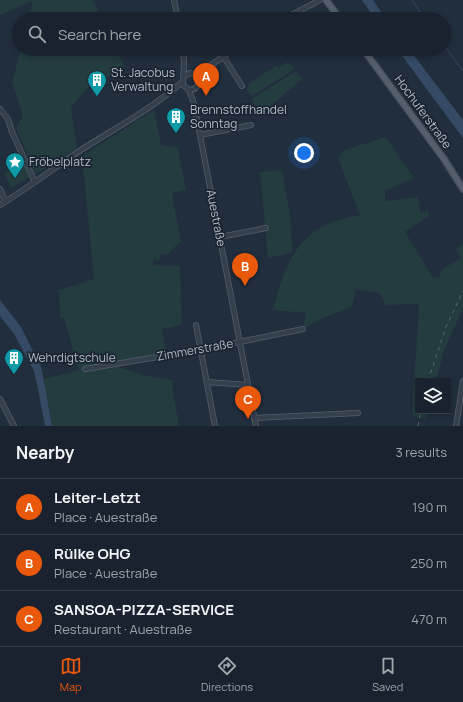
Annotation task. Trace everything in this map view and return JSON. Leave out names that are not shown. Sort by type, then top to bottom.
[{"type":"main road","points":[[326,0],[335,12]]},
{"type":"main road","name":"Hochuferstraße","points":[[368,56],[444,159],[463,189]]},
{"type":"street","points":[[174,0],[177,12]]},
{"type":"street","points":[[297,12],[320,0]]},
{"type":"street","points":[[0,205],[173,90],[182,82],[184,76],[184,56]]},
{"type":"street","points":[[184,76],[206,68],[223,56],[242,86]]},
{"type":"street","points":[[184,62],[192,74],[198,79]]},
{"type":"street","points":[[173,90],[196,88],[198,79],[206,68]]},
{"type":"street","points":[[182,82],[187,89]]},
{"type":"street","name":"Auestraße","points":[[194,104],[196,88]]},
{"type":"street","name":"Auestraße","points":[[187,89],[194,104],[256,426]]},
{"type":"street","points":[[0,110],[8,119],[12,132],[34,182]]},
{"type":"street","points":[[200,135],[252,125]]},
{"type":"street","points":[[0,189],[5,201]]},
{"type":"street","points":[[220,237],[266,228]]},
{"type":"street","points":[[196,325],[215,426]]},
{"type":"street","name":"Zimmerstraße","points":[[85,369],[200,350],[303,329]]},
{"type":"street","points":[[456,426],[463,381]]},
{"type":"street","points":[[207,382],[248,385]]},
{"type":"street","points":[[0,399],[14,426]]},
{"type":"street","points":[[254,418],[358,413]]},
{"type":"green space","points":[[0,0],[93,0],[99,12],[30,12],[33,1],[0,15]]},
{"type":"green space","points":[[19,56],[119,56],[125,68],[89,87],[71,107],[77,148],[36,174],[16,128],[23,116],[12,82]]},
{"type":"green space","points":[[288,62],[295,69],[252,96],[246,89],[249,87],[248,84],[277,65],[279,68]]},
{"type":"green space","points":[[296,71],[302,79],[269,108],[260,112],[253,104],[252,99]]},
{"type":"green space","points":[[154,110],[161,145],[178,147],[186,190],[172,193],[181,242],[171,250],[169,254],[161,254],[160,260],[154,259],[153,265],[180,266],[182,325],[162,329],[167,355],[112,365],[147,376],[173,380],[172,384],[179,426],[52,426],[44,379],[79,370],[64,318],[60,319],[59,290],[94,279],[82,156]]},
{"type":"green space","points":[[386,137],[414,178],[385,191],[385,201],[418,197],[421,213],[428,210],[429,216],[405,232],[432,276],[439,278],[441,270],[461,258],[456,249],[463,244],[463,308],[444,351],[437,378],[415,378],[415,414],[427,414],[426,419],[412,416],[419,304],[386,305],[379,293],[356,289],[352,307],[321,319],[303,329],[306,313],[273,310],[284,274],[302,242],[311,234],[326,225],[360,215],[338,158],[344,150]]},
{"type":"green space","points":[[23,163],[29,177],[11,188],[4,173]]},
{"type":"green space","points":[[282,170],[290,214],[293,252],[268,258],[260,172]]},
{"type":"water","points":[[362,0],[373,0],[381,12],[370,12]]},
{"type":"water","points":[[402,56],[414,56],[463,120],[463,138]]},
{"type":"water","points":[[0,300],[21,327],[41,367],[52,426],[45,426],[34,371],[14,334],[0,316]]},
{"type":"waterway","points":[[412,0],[420,12]]},
{"type":"waterway","points":[[451,55],[463,71]]},
{"type":"railway","points":[[429,378],[446,327],[463,291]]},
{"type":"railway","points":[[418,426],[420,414]]},
{"type":"place","name":"Leiter-Letzt","points":[[206,96]]},
{"type":"place","name":"St. Jacobus Verwaltung","points":[[97,97]]},
{"type":"place","name":"Brennstoffhandel Sonntag","points":[[176,134]]},
{"type":"place","name":"Fröbelplatz","points":[[15,179]]},
{"type":"place","name":"Rülke OHG","points":[[245,286]]},
{"type":"place","name":"Wehrdigtschule","points":[[14,375]]},
{"type":"place","name":"SANSOA-PIZZA-SERVICE","points":[[248,419]]}]
